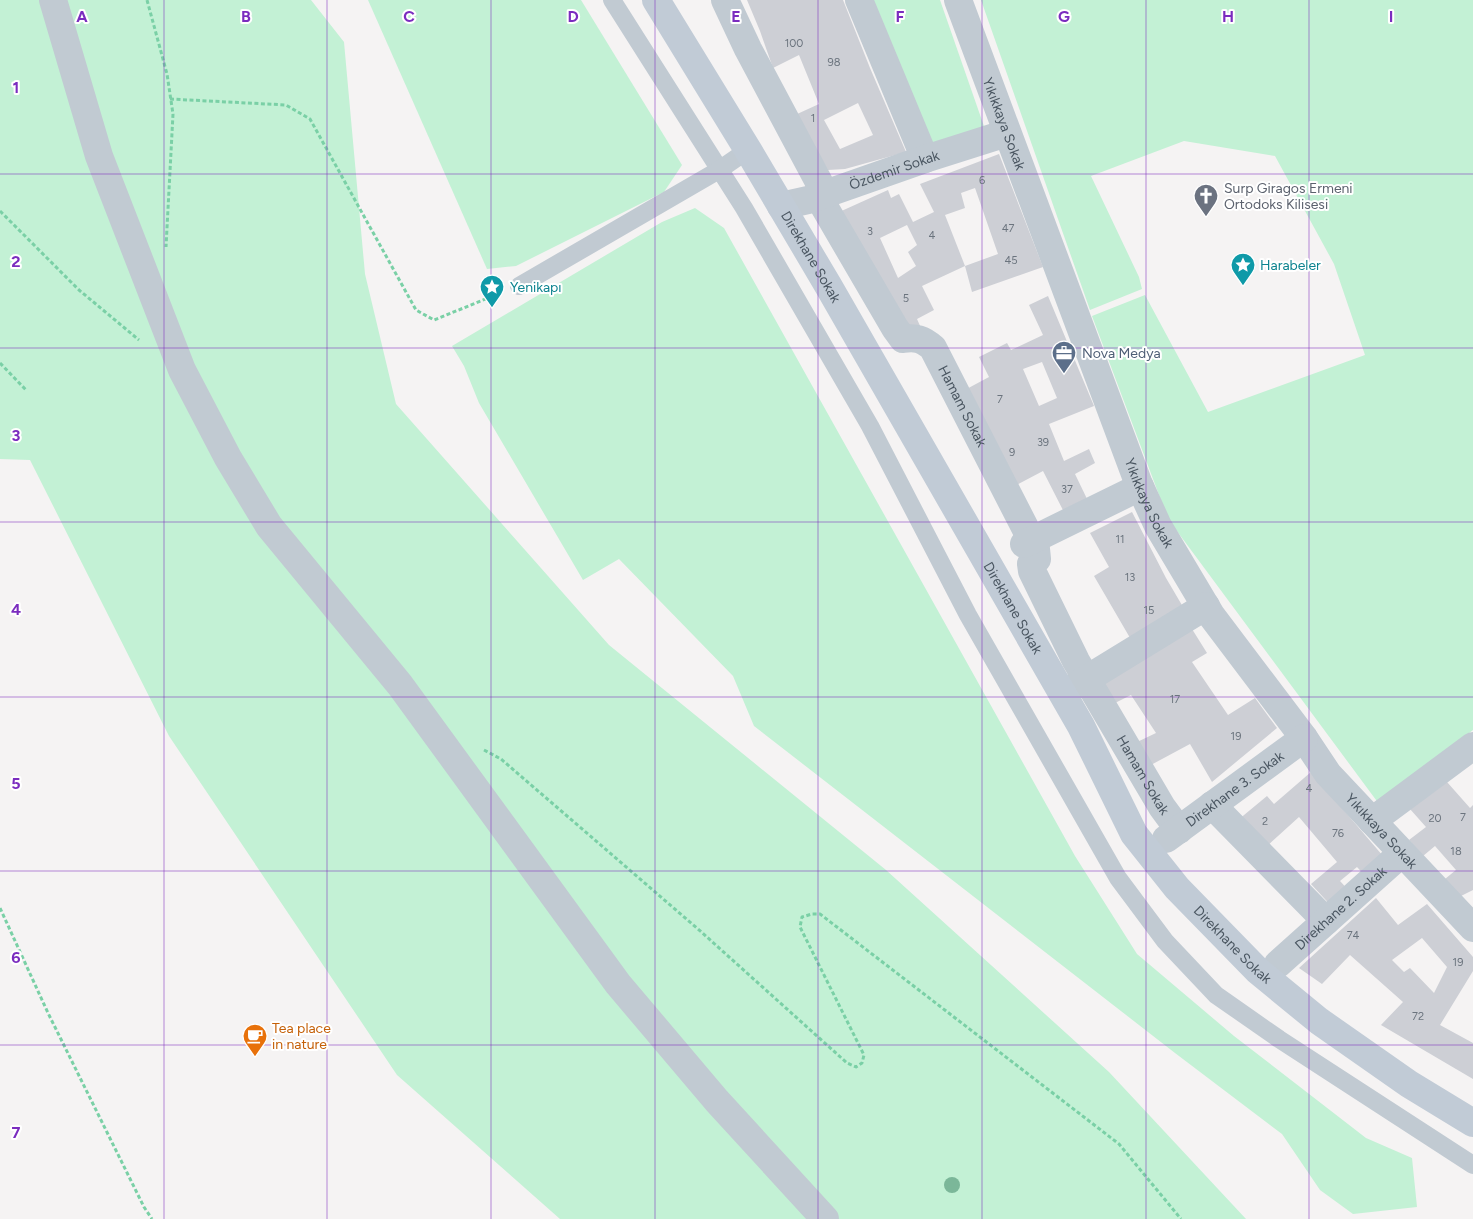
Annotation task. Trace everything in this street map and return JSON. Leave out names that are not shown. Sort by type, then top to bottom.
[{"type":"street","points":[[53,0],[100,156],[182,370],[228,458],[269,526],[400,685],[618,984],[717,1102],[825,1219]]},
{"type":"street","name":"Direkhane Sokak","points":[[656,0],[748,150],[1081,726],[1134,834],[1177,888],[1258,971],[1319,1021],[1409,1084],[1473,1123]]},
{"type":"street","name":"Hamam Sokak","points":[[725,0],[748,49],[821,186],[818,196],[903,340],[911,338],[924,340],[933,348],[1027,542],[1036,549],[1037,559],[1031,564],[1032,571],[1076,661],[1082,682],[1162,807],[1172,835]]},
{"type":"street","points":[[859,0],[925,159]]},
{"type":"street","name":"Yıkıkkaya Sokak","points":[[958,0],[1140,487],[1158,526],[1206,606],[1304,738],[1328,774],[1473,928]]},
{"type":"street","name":"Özdemir Sokak","points":[[780,206],[818,196],[925,159],[1007,134]]},
{"type":"street","points":[[1027,542],[1140,487]]},
{"type":"street","points":[[1082,682],[1206,606]]},
{"type":"street","name":"Direkhane 3. Sokak","points":[[1172,835],[1304,738]]},
{"type":"street","points":[[1372,821],[1471,752]]},
{"type":"street","points":[[1212,805],[1326,921]]},
{"type":"street","name":"Direkhane 2. Sokak","points":[[1278,964],[1402,853]]},
{"type":"lane","points":[[612,0],[744,208],[870,426],[968,615],[1118,878],[1165,941],[1216,995],[1279,1039],[1473,1165]]},
{"type":"lane","points":[[519,286],[719,170],[748,150]]},
{"type":"path","points":[[147,0],[167,74],[173,114],[166,247],[149,283]]},
{"type":"path","points":[[170,99],[286,105],[310,118],[416,310],[434,320],[519,286]]},
{"type":"path","points":[[0,212],[79,290],[144,344]]},
{"type":"path","points":[[0,363],[27,391]]},
{"type":"path","points":[[477,747],[501,758],[698,929],[847,1063],[856,1067],[862,1063],[864,1055],[800,928],[802,917],[812,914],[820,914],[1119,1144],[1181,1219]]},
{"type":"path","points":[[0,908],[52,1021],[144,1207],[152,1219]]},
{"type":"green space","points":[[0,0],[311,0],[344,42],[365,274],[396,404],[609,645],[886,870],[1109,1072],[1246,1219],[560,1219],[397,1075],[169,736],[30,460],[0,459]]},
{"type":"green space","points":[[368,0],[581,0],[682,165],[664,192],[516,266],[487,269]]},
{"type":"green space","points":[[870,0],[940,0],[986,132],[932,155]]},
{"type":"green space","points":[[981,0],[1473,0],[1473,730],[1379,804],[1168,519],[1092,316],[1145,295],[1208,412],[1365,355],[1334,264],[1275,156],[1184,141],[1091,176],[1139,277],[1142,289],[1090,310]]},
{"type":"green space","points":[[695,208],[724,228],[1075,856],[1137,954],[1234,1036],[1366,1138],[1412,1158],[1417,1207],[1353,1214],[1320,1190],[1282,1134],[754,726],[733,676],[619,559],[583,580],[479,403],[464,366],[452,346],[662,222]]},
{"type":"building","points":[[747,0],[843,0],[906,152],[845,169],[828,170],[795,115],[819,104],[799,55],[773,68]],"holes":[[[858,103],[873,135],[840,149],[824,120]]]},
{"type":"building","points":[[999,154],[1043,267],[972,292],[965,266],[922,286],[934,310],[917,319],[921,328],[905,334],[837,213],[888,190],[891,198],[899,194],[913,222],[934,212],[920,184]],"holes":[[[975,188],[998,254],[965,266],[945,215],[965,208],[961,193]],[[907,225],[917,245],[908,252],[916,266],[898,278],[880,238]]]},
{"type":"building","points":[[1048,296],[1094,406],[1049,424],[1064,461],[1089,449],[1095,463],[1075,474],[1089,503],[1066,516],[1043,471],[1009,489],[961,392],[989,377],[979,357],[1007,343],[1011,350],[1043,335],[1029,305]],"holes":[[[1042,362],[1057,398],[1039,406],[1023,369]]]},
{"type":"building","points":[[1132,512],[1186,612],[1133,643],[1094,576],[1109,567],[1090,533]]},
{"type":"building","points":[[1192,629],[1207,653],[1192,662],[1228,715],[1255,698],[1277,728],[1212,782],[1190,744],[1149,766],[1135,743],[1156,733],[1131,695],[1113,704],[1101,685]]},
{"type":"building","points":[[1311,772],[1389,863],[1369,880],[1357,867],[1340,881],[1353,895],[1335,910],[1311,884],[1337,862],[1299,817],[1266,847],[1238,820],[1267,796],[1274,804]]},
{"type":"building","points":[[1447,782],[1470,808],[1473,805],[1473,890],[1461,896],[1445,879],[1456,870],[1435,846],[1423,856],[1409,840],[1426,827],[1410,809]]},
{"type":"building","points":[[1376,898],[1398,925],[1427,904],[1473,957],[1473,971],[1440,1025],[1473,1043],[1473,1079],[1381,1025],[1403,1002],[1350,955],[1322,984],[1299,968]],"holes":[[[1422,938],[1447,967],[1434,993],[1410,968],[1404,972],[1392,960]]]},
{"type":"place","name":"Surp Giragos Ermeni Ortodoks Kilisesi","points":[[1206,217]]},
{"type":"place","name":"Harabeler","points":[[1243,286]]},
{"type":"place","name":"Yenikapı","points":[[492,308]]},
{"type":"place","name":"Nova Medya","points":[[1064,374]]},
{"type":"place","name":"Tea place in nature","points":[[255,1057]]}]
